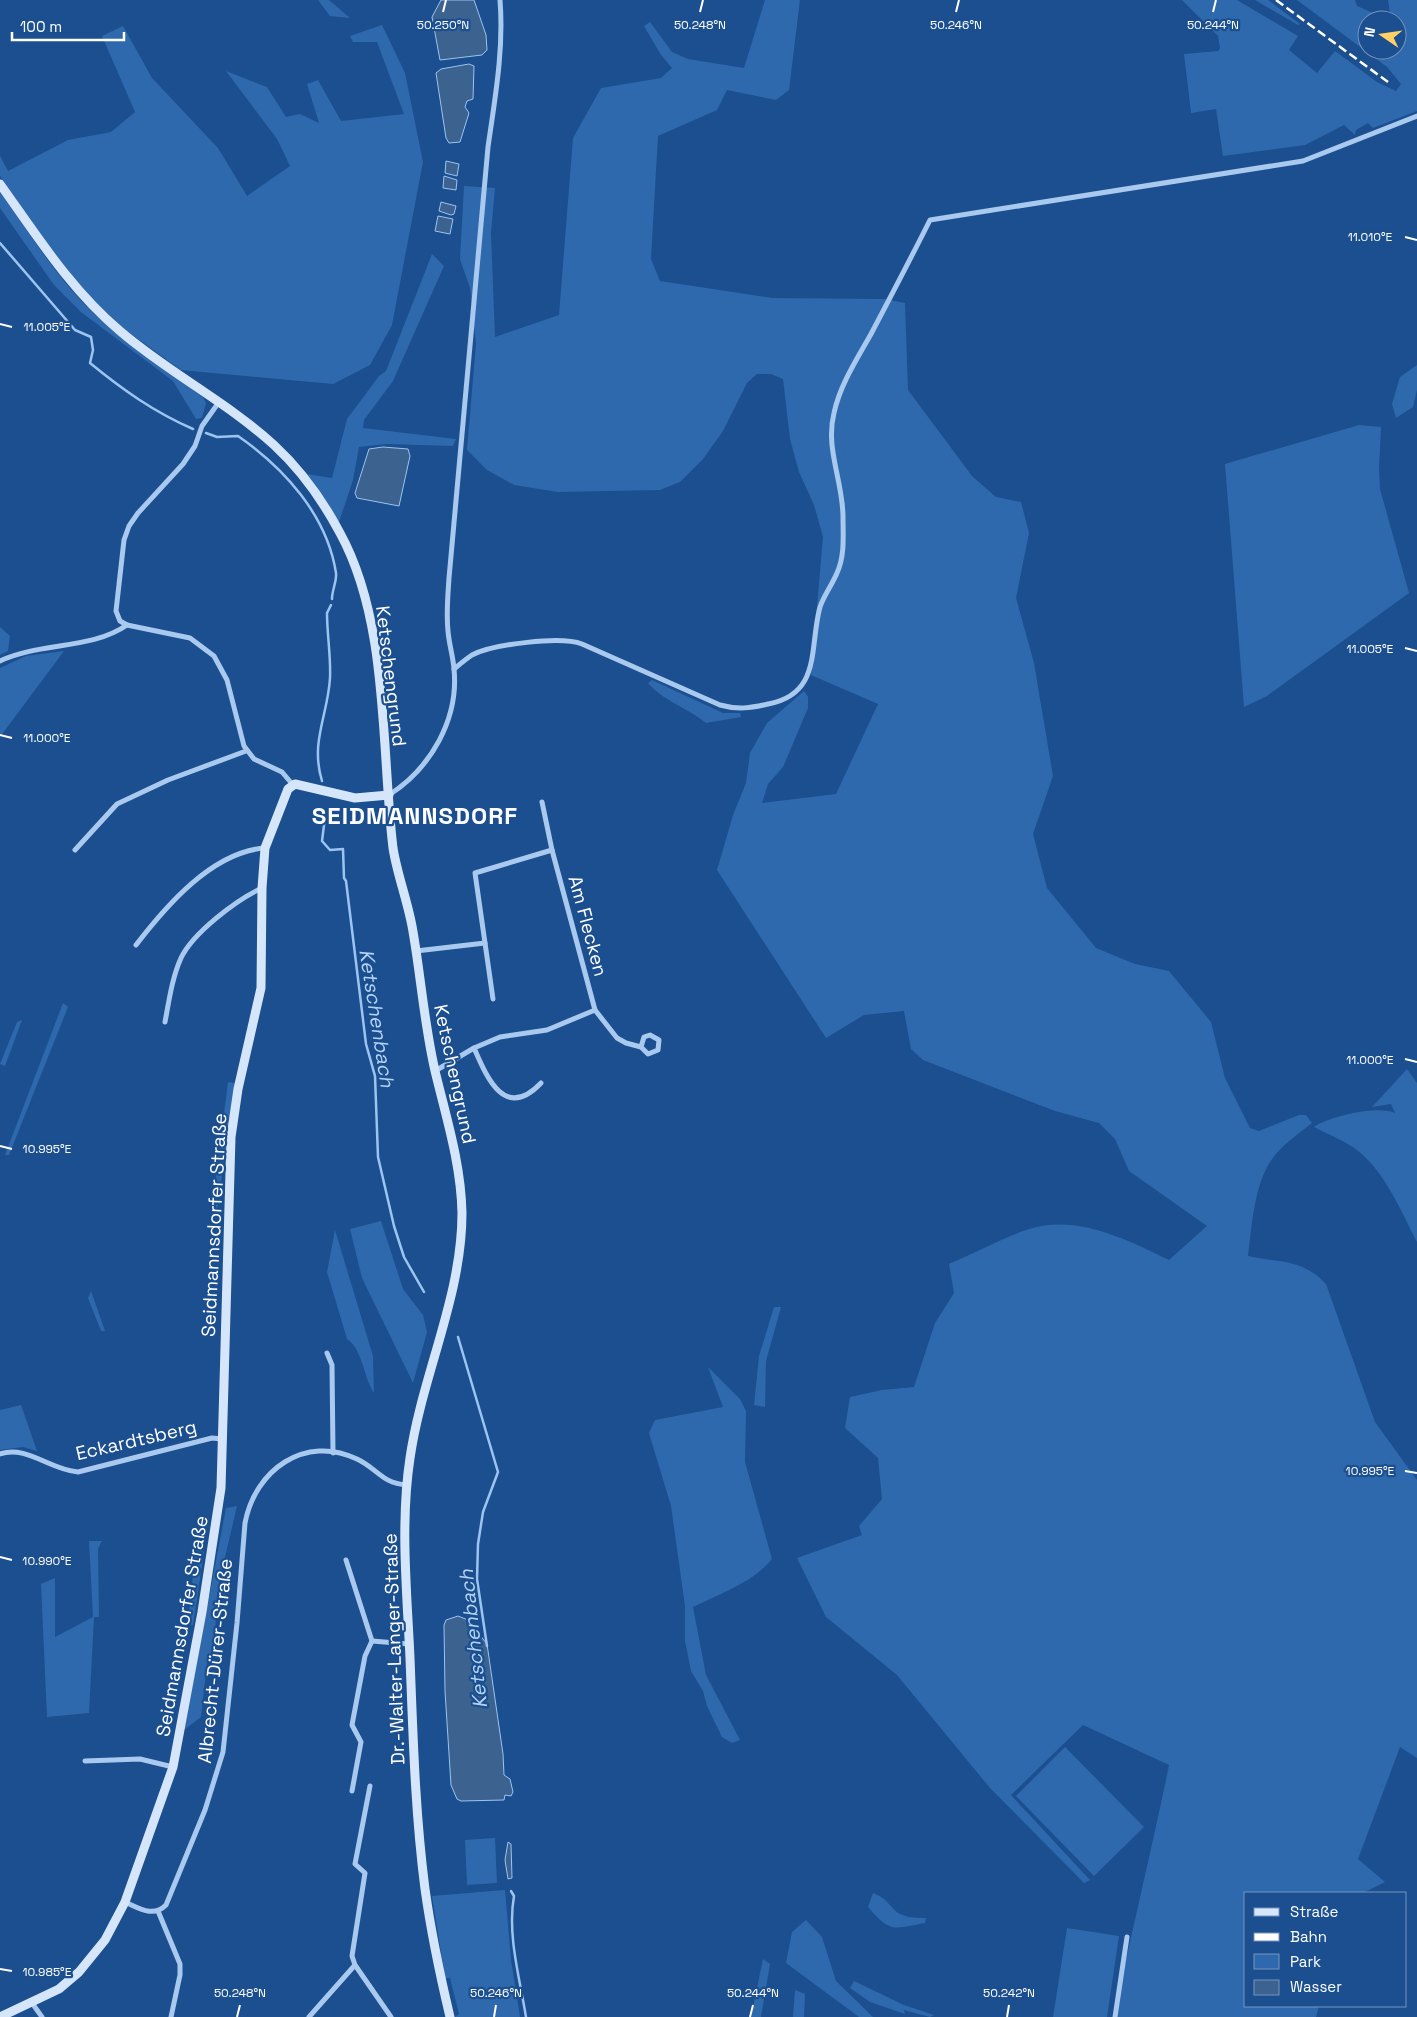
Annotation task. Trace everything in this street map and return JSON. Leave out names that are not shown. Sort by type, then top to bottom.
[{"type":"street","points":[[219,402],[202,426],[195,446],[183,464],[138,512],[128,526],[124,540],[116,603],[118,618],[127,625],[190,638],[214,656],[228,680],[242,741],[246,750],[262,764],[282,772],[293,785],[303,785],[355,798],[389,794],[404,786],[434,752],[442,737],[450,708],[454,669],[448,631],[447,608],[484,186],[501,34],[500,0]]},
{"type":"street","points":[[454,669],[473,654],[554,639],[582,644],[720,705],[744,709],[780,702],[794,695],[805,682],[812,664],[821,606],[838,571],[842,554],[843,515],[830,442],[834,412],[856,361],[930,220],[1303,161],[1417,116]]},
{"type":"street","name":"Ketschengrund","points":[[0,184],[65,274],[97,310],[130,339],[256,430],[287,458],[312,487],[340,531],[352,557],[367,606],[374,639],[395,858],[412,922],[435,1071],[454,1150],[461,1198],[462,1218],[454,1282]]},
{"type":"street","points":[[0,661],[26,651],[106,636],[127,625]]},
{"type":"street","points":[[75,850],[117,804],[168,780],[246,750]]},
{"type":"street","name":"Seidmannsdorfer Straße","points":[[0,2017],[60,1989],[79,1972],[105,1940],[126,1902],[173,1767],[220,1505],[231,1137],[238,1089],[261,988],[262,888],[265,848],[286,793],[293,785]]},
{"type":"street","name":"Am Flecken","points":[[542,802],[552,850],[595,1010]]},
{"type":"street","points":[[136,945],[162,912],[184,890],[238,853],[265,848]]},
{"type":"street","points":[[493,999],[475,873],[552,850]]},
{"type":"street","points":[[165,1022],[175,974],[187,947],[241,899],[262,888]]},
{"type":"street","points":[[416,951],[484,943]]},
{"type":"street","points":[[435,1071],[474,1048],[500,1037],[547,1030],[595,1010],[617,1038],[626,1043],[641,1047]]},
{"type":"street","points":[[474,1048],[489,1081],[498,1091],[510,1097],[521,1098],[532,1093],[541,1083]]},
{"type":"street","name":"Dr.-Walter-Langer-Straße","points":[[450,2017],[432,1935],[421,1855],[405,1538],[407,1485],[416,1417],[454,1282]]},
{"type":"street","points":[[326,1353],[332,1365],[333,1453]]},
{"type":"street","name":"Eckardtsberg","points":[[0,1454],[15,1452],[30,1455],[58,1469],[78,1472],[212,1438],[222,1439]]},
{"type":"street","name":"Albrecht-Dürer-Straße","points":[[158,1911],[166,1905],[193,1841],[212,1790],[223,1752],[237,1623],[245,1522],[251,1499],[261,1481],[285,1461],[310,1453],[333,1453],[357,1459],[393,1484],[407,1485]]},
{"type":"street","points":[[346,1560],[372,1641],[365,1656],[352,1725],[361,1742],[352,1791]]},
{"type":"street","points":[[372,1641],[409,1644]]},
{"type":"street","name":"Seidmannsdorfer Straße","points":[[86,1761],[140,1759],[173,1767]]},
{"type":"street","points":[[370,1786],[355,1864],[365,1873],[352,1950],[355,1964],[391,2017]]},
{"type":"street","points":[[126,1902],[145,1911],[158,1911],[180,1964],[180,1975],[171,2017]]},
{"type":"street","points":[[1115,2017],[1127,1937]]},
{"type":"street","points":[[309,2017],[355,1964]]},
{"type":"street","points":[[32,2003],[42,2017]]},
{"type":"green space","points":[[318,0],[329,0],[350,18],[330,16]]},
{"type":"green space","points":[[765,0],[800,0],[789,90],[776,100],[727,90],[717,110],[658,136],[651,259],[660,281],[772,298],[884,299],[905,303],[908,390],[972,476],[996,497],[1021,502],[1029,533],[1016,598],[1034,663],[1053,776],[1033,834],[1047,888],[1096,948],[1135,964],[1169,971],[1211,1022],[1225,1078],[1250,1128],[1259,1131],[1299,1115],[1306,1115],[1312,1123],[1280,1149],[1266,1169],[1255,1206],[1248,1256],[1299,1266],[1317,1276],[1326,1284],[1375,1422],[1417,1480],[1417,1758],[1400,1747],[1358,1859],[1385,1882],[1365,1892],[1244,1892],[1244,2007],[1319,2007],[1316,2017],[1114,2017],[1169,1765],[1083,1725],[1011,1795],[1090,1880],[1084,1883],[990,1788],[897,1675],[826,1617],[797,1558],[862,1535],[859,1526],[882,1499],[878,1458],[845,1428],[850,1397],[882,1390],[914,1387],[935,1323],[954,1293],[949,1264],[1026,1230],[1063,1225],[1082,1226],[1100,1231],[1135,1244],[1169,1260],[1207,1226],[1129,1171],[1115,1139],[1099,1123],[1055,1111],[923,1060],[911,1049],[904,1011],[864,1015],[826,1038],[717,870],[733,815],[746,783],[750,753],[767,723],[804,691],[808,697],[808,708],[783,767],[768,784],[762,803],[836,794],[878,704],[811,675],[823,537],[814,505],[799,472],[790,439],[783,379],[771,374],[757,374],[747,383],[723,431],[703,459],[680,482],[660,490],[558,492],[514,485],[487,470],[467,450],[476,344],[470,288],[460,259],[464,186],[495,188],[491,233],[495,337],[559,315],[573,138],[601,88],[661,78],[672,68],[661,55],[644,26],[650,22],[672,52],[688,59],[744,68]]},
{"type":"green space","points":[[1182,0],[1237,0],[1298,36],[1289,50],[1317,73],[1335,51],[1377,82],[1396,91],[1401,84],[1387,67],[1378,60],[1407,60],[1407,10],[1390,10],[1388,0],[1417,0],[1417,111],[1373,128],[1368,123],[1356,130],[1355,135],[1344,125],[1305,145],[1223,156],[1216,109],[1191,113],[1184,54],[1218,51],[1220,48],[1218,36]]},
{"type":"green space","points":[[1255,0],[1268,0],[1300,24],[1298,25]]},
{"type":"green space","points":[[1297,0],[1355,0],[1357,6],[1366,10],[1357,10],[1357,45]]},
{"type":"green space","points":[[382,25],[405,73],[423,162],[392,325],[370,365],[333,384],[181,370],[127,331],[82,290],[41,237],[0,176],[0,156],[8,171],[68,140],[111,132],[135,112],[102,36],[123,26],[152,78],[218,148],[247,196],[290,166],[277,139],[226,71],[267,87],[286,117],[300,114],[319,123],[307,84],[318,80],[341,121],[404,114],[377,42],[353,42],[350,36]]},
{"type":"green space","points":[[0,191],[47,259],[87,307],[126,341],[203,397],[206,403],[202,418],[196,419],[173,381],[81,312],[54,285],[0,208]]},
{"type":"green space","points":[[432,254],[444,266],[393,381],[364,420],[363,428],[456,439],[453,446],[387,444],[359,447],[353,480],[339,522],[307,474],[332,478],[347,419],[379,376],[386,371]]},
{"type":"green space","points":[[1417,365],[1417,390],[1413,407],[1396,418],[1392,404],[1400,377]]},
{"type":"green space","points":[[1359,425],[1381,427],[1380,489],[1409,593],[1267,696],[1244,707],[1225,464]]},
{"type":"green space","points":[[0,627],[10,636],[8,651],[0,655]]},
{"type":"green space","points":[[64,651],[0,737],[0,668],[26,656]]},
{"type":"green space","points":[[652,680],[723,713],[740,713],[741,717],[706,723],[661,695],[648,683]]},
{"type":"green space","points":[[63,1003],[68,1007],[9,1155],[5,1155]]},
{"type":"green space","points":[[22,1020],[5,1066],[0,1064],[17,1022]]},
{"type":"green space","points":[[1407,1069],[1417,1083],[1417,1242],[1394,1197],[1373,1165],[1353,1147],[1314,1127],[1331,1119],[1354,1113],[1377,1110],[1395,1113],[1391,1104],[1372,1107]]},
{"type":"green space","points":[[228,1082],[235,1083],[217,1211],[212,1208]]},
{"type":"green space","points":[[381,1221],[403,1289],[423,1315],[427,1332],[413,1383],[362,1278],[350,1229]]},
{"type":"green space","points":[[335,1230],[373,1356],[374,1393],[360,1356],[347,1339],[327,1272]]},
{"type":"green space","points":[[91,1291],[105,1331],[101,1331],[88,1298]]},
{"type":"green space","points":[[774,1307],[781,1307],[766,1361],[765,1407],[754,1405],[759,1356]]},
{"type":"green space","points":[[708,1367],[740,1399],[746,1411],[745,1462],[772,1559],[746,1581],[693,1607],[706,1675],[740,1740],[732,1743],[722,1737],[707,1706],[703,1691],[691,1671],[685,1641],[685,1606],[671,1506],[649,1433],[655,1420],[723,1407]]},
{"type":"green space","points":[[21,1405],[37,1451],[23,1447],[0,1450],[0,1410]]},
{"type":"green space","points":[[237,1506],[219,1583],[213,1652],[207,1662],[201,1717],[184,1730],[226,1508]]},
{"type":"green space","points":[[89,1541],[102,1541],[98,1549],[99,1617],[94,1617],[89,1713],[47,1717],[41,1584],[55,1578],[55,1637],[93,1617]]},
{"type":"green space","points":[[193,1547],[204,1552],[193,1625],[185,1624],[192,1598]]},
{"type":"green space","points":[[1065,1747],[1144,1827],[1094,1876],[1016,1796]]},
{"type":"green space","points":[[495,1838],[497,1883],[467,1885],[465,1840]]},
{"type":"green space","points":[[505,1890],[511,1960],[520,2017],[455,2017],[459,2014],[450,1978],[445,1978],[432,1896]]},
{"type":"green space","points":[[873,1893],[886,1901],[898,1913],[914,1918],[926,1918],[925,1923],[906,1927],[887,1925],[868,1907]]},
{"type":"green space","points":[[806,1920],[822,1937],[836,1981],[873,2017],[859,2017],[786,1963],[792,1932]]},
{"type":"green space","points":[[1067,1928],[1119,1936],[1107,2017],[1053,2017]]},
{"type":"green space","points":[[763,1959],[770,1964],[761,2017],[751,2017]]},
{"type":"green space","points":[[854,1981],[904,2005],[934,2015],[930,2017],[904,2010],[905,2014],[870,2002],[850,1988]]},
{"type":"green space","points":[[795,1990],[805,1994],[804,2017],[793,2017]]},
{"type":"water","points":[[441,0],[474,0],[486,35],[487,50],[482,55],[440,60],[432,17]]},
{"type":"water","points":[[469,64],[474,66],[473,99],[467,101],[465,107],[469,113],[460,142],[449,143],[446,138],[436,73],[441,69]]},
{"type":"water","points":[[446,161],[459,164],[457,176],[445,173]]},
{"type":"water","points":[[444,176],[457,180],[456,190],[443,188]]},
{"type":"water","points":[[441,202],[456,206],[454,214],[451,215],[439,211]]},
{"type":"water","points":[[438,216],[453,219],[450,234],[435,231]]},
{"type":"water","points":[[383,447],[408,449],[410,456],[399,506],[357,498],[355,493],[369,449]]},
{"type":"water","points":[[458,1616],[468,1620],[487,1644],[503,1754],[504,1775],[510,1779],[513,1792],[511,1796],[505,1795],[504,1800],[461,1801],[457,1799],[451,1785],[445,1691],[444,1625],[446,1620]]},
{"type":"water","points":[[508,1842],[511,1844],[512,1878],[508,1879],[505,1860]]},
{"type":"waterway","name":"Ketschenbach","points":[[0,243],[75,330],[91,337],[93,350],[90,363],[139,400],[193,429]]},
{"type":"waterway","name":"Ketschenbach","points":[[206,433],[217,437],[238,436],[271,463],[301,495],[313,513],[331,552],[336,573],[332,599]]},
{"type":"waterway","name":"Ketschenbach","points":[[322,781],[318,754],[329,691],[330,662],[327,613],[331,605]]},
{"type":"waterway","name":"Ketschenbach","points":[[325,817],[322,841],[330,850],[343,849],[344,878],[346,881],[366,1044],[375,1076],[378,1157],[394,1226],[404,1257],[424,1292]]},
{"type":"waterway","name":"Ketschenbach","points":[[458,1337],[498,1472],[483,1512],[478,1544],[477,1579],[487,1646]]},
{"type":"waterway","name":"Ketschenbach","points":[[511,1891],[514,1896],[512,1911],[513,1941],[526,2017]]},
{"type":"railway","points":[[1276,0],[1388,82]]},
{"type":"district","name":"SEIDMANNSDORF","points":[[415,815]]}]
